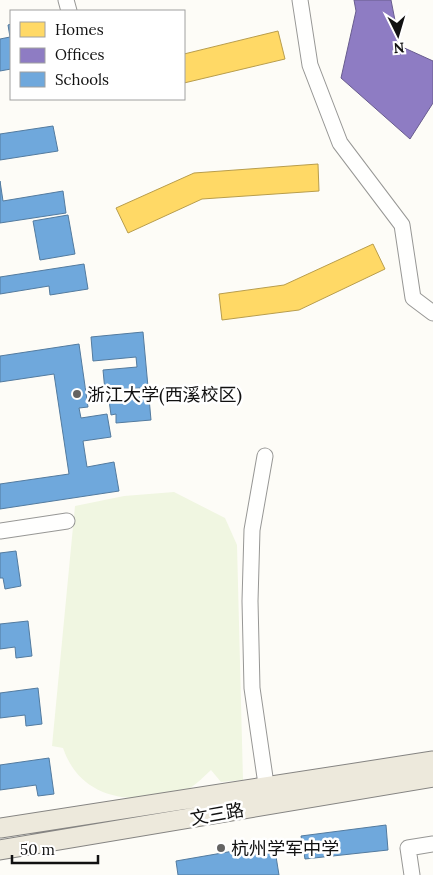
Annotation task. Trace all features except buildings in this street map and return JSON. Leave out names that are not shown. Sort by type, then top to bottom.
[{"type":"main road","name":"文三路","points":[[0,850],[433,761]]},
{"type":"main road","name":"文三路","points":[[0,828],[433,777]]},
{"type":"lane","points":[[300,0],[310,65],[340,143],[402,225],[413,298],[433,313]]},
{"type":"lane","points":[[265,456],[252,530],[250,601],[252,688],[268,796]]},
{"type":"lane","points":[[0,532],[67,521]]},
{"type":"lane","points":[[412,875],[408,848],[433,844]]},
{"type":"green space","points":[[174,492],[225,518],[237,545],[243,780],[221,782],[211,770],[194,786],[176,794],[133,798],[118,796],[104,792],[91,785],[70,764],[63,748],[52,746],[75,506],[124,496]]},
{"type":"place","name":"浙江大学(西溪校区)","points":[[77,394]]},
{"type":"place","name":"杭州学军中学","points":[[221,848]]}]
